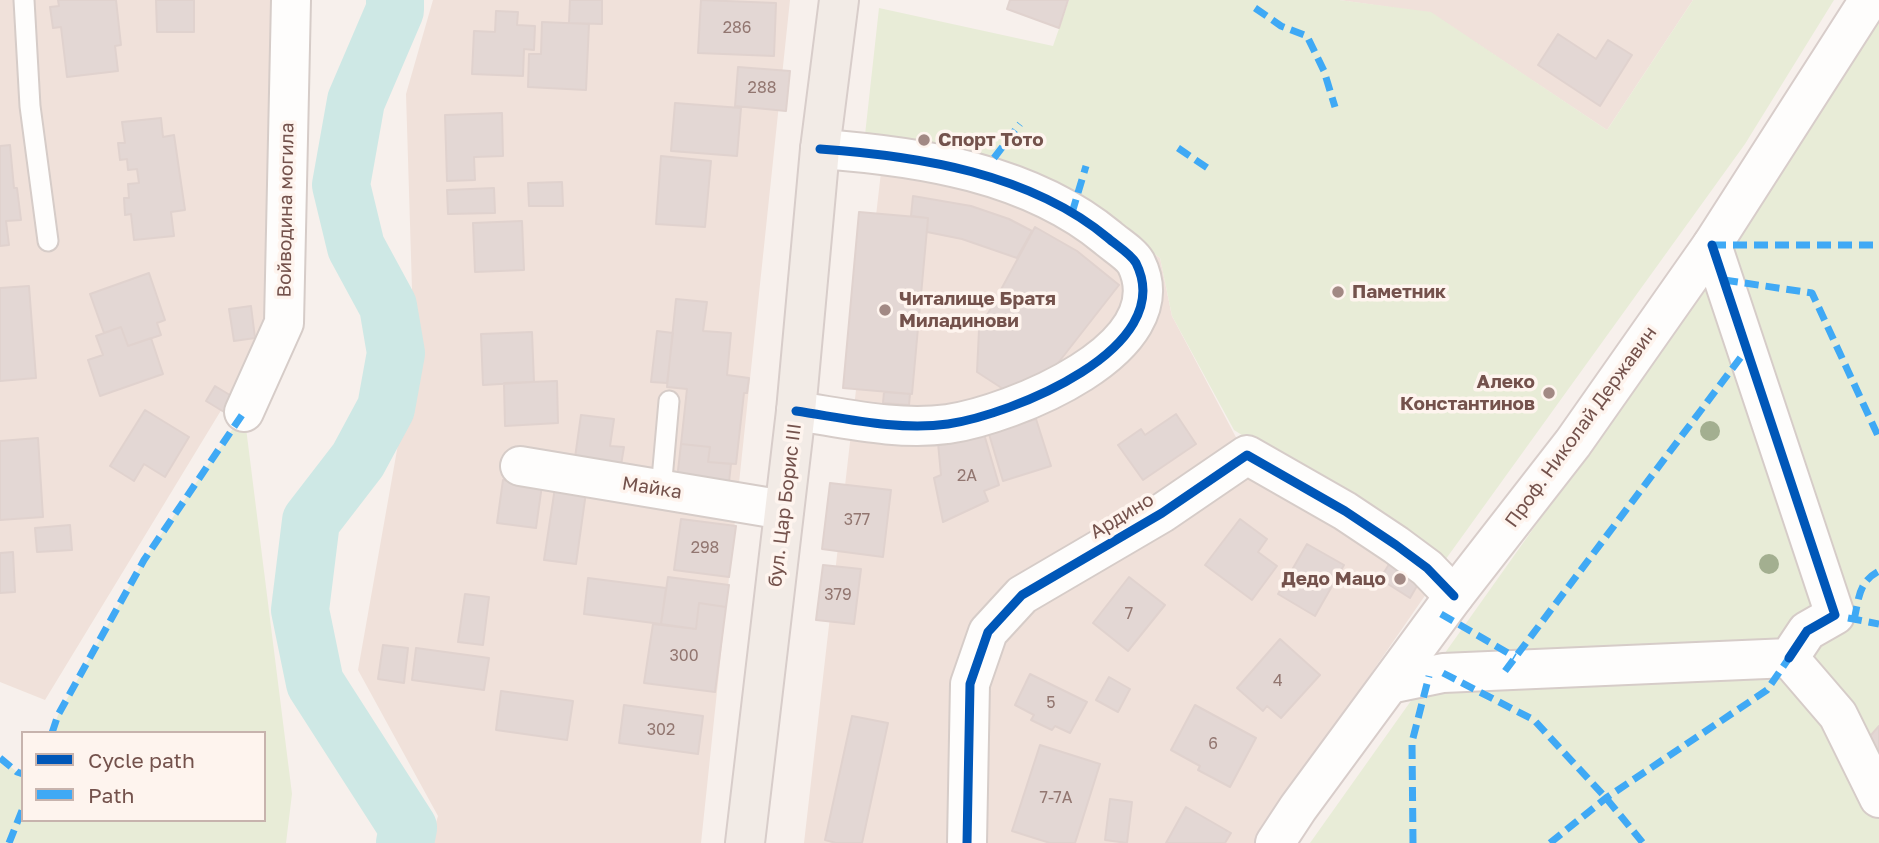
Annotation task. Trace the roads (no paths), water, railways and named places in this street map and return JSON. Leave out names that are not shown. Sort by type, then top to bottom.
[{"type":"main road","name":"бул. Цар Борис III","points":[[745,843],[796,411],[820,149],[839,0]]},
{"type":"street","name":"Войводина могила","points":[[244,412],[284,323],[290,0]]},
{"type":"street","name":"Проф. Николай Державин","points":[[1275,843],[1298,807],[1454,596],[1573,443],[1712,245],[1870,0]]},
{"type":"street","points":[[796,411],[910,426],[948,424],[1002,410],[1087,369],[1128,334],[1140,312],[1144,289],[1135,261],[1088,221],[1014,184],[931,163],[873,153],[820,149]]},
{"type":"street","points":[[1712,245],[1835,615],[1807,631],[1789,658]]},
{"type":"street","name":"Ардино","points":[[967,843],[970,684],[988,632],[1022,596],[1162,513],[1247,455],[1375,531],[1427,568],[1454,596]]},
{"type":"street","name":"Майка","points":[[520,467],[784,510]]},
{"type":"street","points":[[1390,684],[1443,673],[1789,658]]},
{"type":"street","points":[[1789,658],[1838,715],[1879,799]]},
{"type":"lane","points":[[24,0],[30,106],[48,241]]},
{"type":"lane","points":[[661,490],[669,401]]},
{"type":"waterway","points":[[395,0],[395,10],[356,101],[341,185],[356,247],[388,306],[396,353],[386,408],[358,460],[311,521],[300,610],[315,683],[408,828],[405,843]]},
{"type":"place","name":"Спорт Тото","points":[[924,140]]},
{"type":"place","name":"Паметник","points":[[1338,292]]},
{"type":"place","name":"Читалище Братя Миладинови","points":[[885,310]]},
{"type":"place","name":"Алеко Константинов","points":[[1549,393]]},
{"type":"place","name":"Дедо Мацо","points":[[1400,579]]}]
